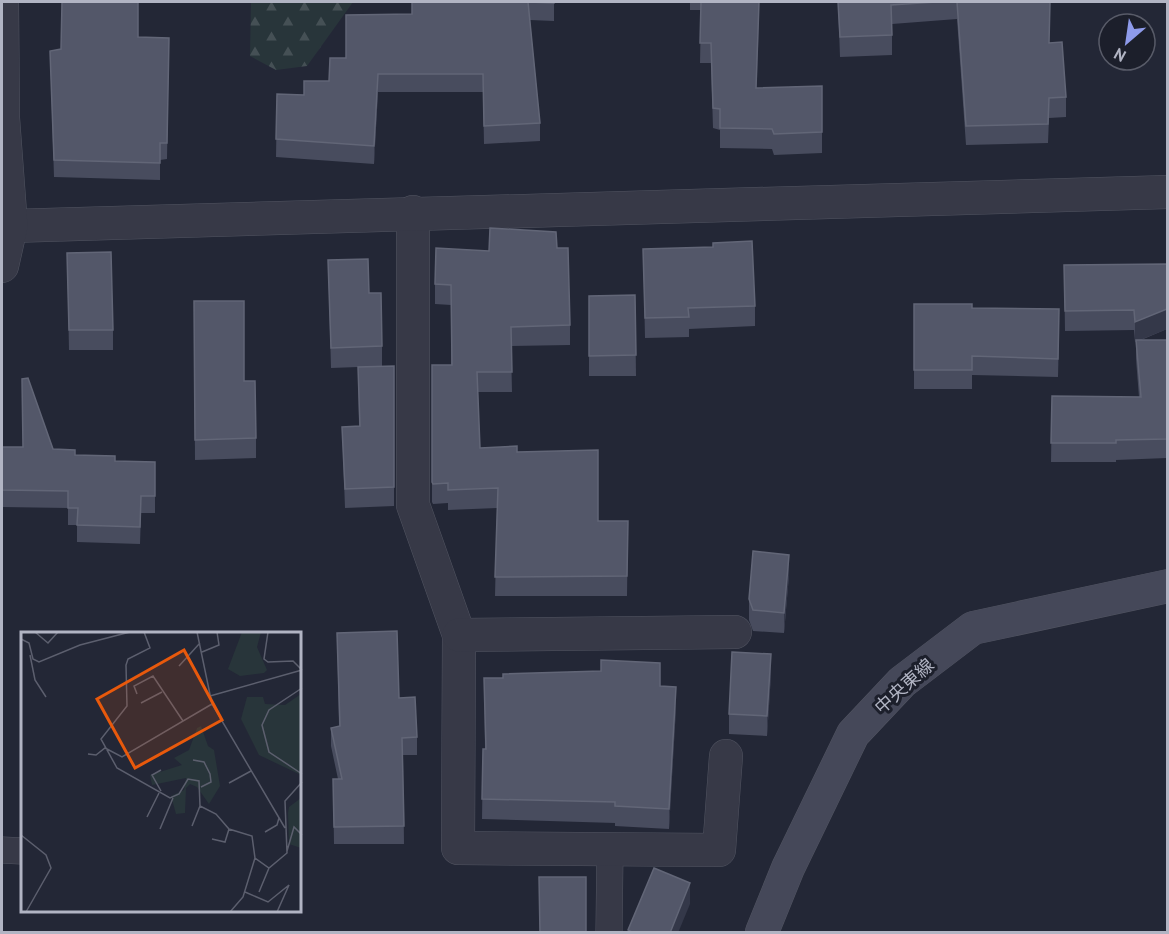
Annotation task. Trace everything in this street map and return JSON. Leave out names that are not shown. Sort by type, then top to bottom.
[{"type":"main road","name":"中央東線","points":[[762,933],[788,868],[853,734],[902,682],[974,628],[1167,586]]},
{"type":"street","points":[[2,2],[3,118],[10,226],[2,267]]},
{"type":"street","points":[[10,226],[413,212],[1167,192]]},
{"type":"street","points":[[413,212],[413,505],[459,635],[458,848],[719,850],[726,756]]},
{"type":"street","points":[[459,635],[735,632]]},
{"type":"lane","points":[[609,933],[610,849]]},
{"type":"lane","points":[[2,850],[21,851]]},
{"type":"green space","points":[[251,2],[353,2],[307,66],[276,70],[250,56]]},
{"type":"building","points":[[62,2],[138,2],[138,37],[169,38],[167,143],[160,143],[160,163],[54,160],[50,51],[61,49]]},
{"type":"building","points":[[412,2],[528,2],[540,123],[484,126],[483,74],[378,74],[374,146],[276,139],[277,94],[304,95],[304,81],[329,81],[330,58],[346,58],[346,15],[412,14]]},
{"type":"building","points":[[701,2],[759,2],[756,88],[822,86],[822,132],[774,134],[772,129],[720,128],[720,109],[713,108],[711,43],[700,43]]},
{"type":"building","points":[[838,2],[936,2],[891,5],[892,35],[840,37]]},
{"type":"building","points":[[957,2],[1050,2],[1049,43],[1062,42],[1066,97],[1049,98],[1048,124],[966,126]]},
{"type":"building","points":[[490,228],[556,232],[557,248],[568,248],[570,325],[511,327],[512,372],[477,372],[480,448],[517,446],[517,452],[598,450],[598,521],[628,521],[627,576],[495,577],[498,488],[448,490],[448,483],[433,484],[432,482],[432,365],[452,365],[451,285],[435,284],[436,248],[489,251]]},
{"type":"building","points":[[752,241],[755,306],[688,308],[689,317],[645,318],[643,249],[713,247],[713,243]]},
{"type":"building","points":[[111,252],[113,330],[69,330],[67,253]]},
{"type":"building","points":[[368,259],[369,293],[381,293],[382,346],[331,348],[328,260]]},
{"type":"building","points":[[1167,264],[1167,309],[1135,322],[1134,310],[1065,311],[1064,265]]},
{"type":"building","points":[[635,295],[636,355],[589,356],[589,296]]},
{"type":"building","points":[[194,301],[244,301],[244,381],[255,381],[256,438],[195,440]]},
{"type":"building","points":[[914,304],[972,304],[972,308],[1059,309],[1058,359],[972,356],[972,370],[914,370]]},
{"type":"building","points":[[1136,340],[1167,340],[1167,439],[1116,440],[1116,443],[1051,443],[1052,396],[1141,397]]},
{"type":"building","points":[[394,366],[394,487],[345,489],[342,427],[360,426],[358,367]]},
{"type":"building","points":[[28,378],[53,449],[75,450],[75,455],[115,456],[115,461],[155,462],[155,496],[141,496],[140,527],[77,525],[78,508],[68,508],[68,491],[2,490],[2,447],[23,447],[22,379]]},
{"type":"building","points":[[753,551],[789,555],[784,613],[753,610],[749,599]]},
{"type":"building","points":[[397,631],[399,698],[415,697],[417,737],[402,738],[404,826],[334,827],[333,779],[342,779],[331,728],[340,726],[337,633]]},
{"type":"building","points":[[732,652],[771,654],[767,716],[729,714]]},
{"type":"building","points":[[601,660],[660,663],[660,686],[676,687],[669,809],[615,806],[615,802],[482,799],[483,749],[486,749],[484,678],[503,678],[503,674],[601,671]]},
{"type":"building","points":[[654,868],[690,883],[670,933],[634,933],[628,930]]},
{"type":"building","points":[[539,877],[586,877],[586,933],[540,933]]}]
